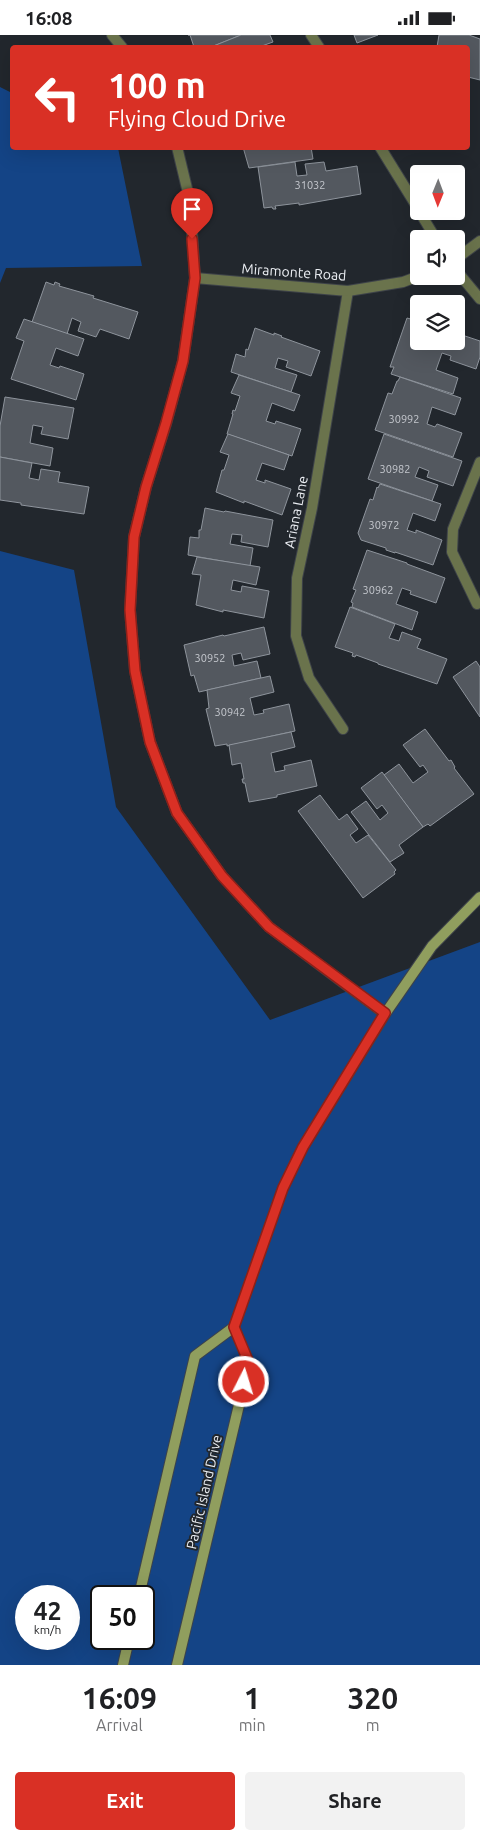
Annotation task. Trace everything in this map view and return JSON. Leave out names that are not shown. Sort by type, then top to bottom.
[{"type":"main road","points":[[142,1585],[195,1355],[234,1327],[283,1188],[299,1155],[385,1013],[432,946],[480,897]]},
{"type":"main road","name":"Pacific Island Drive","points":[[177,1665],[249,1363],[234,1327]]},
{"type":"main road","points":[[123,1665],[126,1650]]},
{"type":"street","points":[[112,35],[120,45]]},
{"type":"street","points":[[178,150],[190,201],[195,278],[183,361],[146,487],[134,537],[130,610],[135,671],[150,742],[177,813],[222,876],[269,927],[385,1013]]},
{"type":"street","points":[[382,150],[410,196]]},
{"type":"street","points":[[465,252],[480,241]]},
{"type":"street","name":"Miramonte Road","points":[[195,278],[348,291],[403,282],[410,279]]},
{"type":"street","points":[[465,281],[480,299]]},
{"type":"street","name":"Ariana Lane","points":[[343,729],[309,678],[296,636],[297,578],[312,507],[348,291]]},
{"type":"street","points":[[477,604],[452,552],[453,529],[480,462]]},
{"type":"shaded area","points":[[0,87],[10,92],[10,150],[118,150],[142,266],[6,268],[0,283]]},
{"type":"shaded area","points":[[0,551],[74,570],[116,807],[270,1020],[480,942],[480,1665],[0,1665]]},
{"type":"building","points":[[190,35],[241,35],[216,45],[193,45]]},
{"type":"building","points":[[241,35],[270,35],[273,42],[265,45],[216,45]]},
{"type":"building","points":[[354,35],[378,35],[357,43]]},
{"type":"building","points":[[439,35],[469,35],[480,39],[480,80],[470,78],[470,45],[437,45]]},
{"type":"building","points":[[244,150],[312,150],[313,159],[249,168]]},
{"type":"building","points":[[295,162],[297,176],[307,175],[305,164],[324,162],[326,171],[357,166],[361,194],[299,205],[299,203],[275,206],[276,209],[272,207],[264,208],[258,167]]},
{"type":"building","points":[[46,282],[54,285],[55,282],[60,284],[59,286],[138,312],[129,339],[100,329],[96,337],[78,331],[81,322],[72,318],[67,334],[32,322]]},
{"type":"building","points":[[407,318],[410,319],[410,350],[465,350],[465,336],[480,341],[480,357],[476,369],[450,360],[451,356],[442,353],[436,370],[458,378],[453,394],[391,374],[394,367],[390,367]]},
{"type":"building","points":[[24,319],[84,339],[78,356],[56,348],[50,365],[59,368],[60,366],[84,374],[76,400],[11,379],[24,341],[16,338]]},
{"type":"building","points":[[255,328],[274,335],[274,333],[320,351],[311,376],[286,367],[288,361],[278,358],[275,368],[297,375],[291,392],[231,372],[236,354],[245,357],[246,349],[248,350]]},
{"type":"building","points":[[239,375],[300,395],[294,411],[272,403],[266,421],[275,424],[276,421],[301,429],[292,456],[227,434],[233,410],[235,411],[240,396],[231,393]]},
{"type":"building","points":[[400,377],[461,398],[455,415],[432,407],[427,424],[435,427],[437,424],[462,433],[453,457],[375,430],[388,393],[392,394]]},
{"type":"building","points":[[5,397],[74,408],[68,439],[41,434],[43,427],[33,425],[30,443],[53,448],[50,466],[0,457],[0,426]]},
{"type":"building","points":[[228,434],[289,455],[284,470],[262,463],[256,480],[265,483],[265,480],[291,489],[282,515],[216,492],[222,470],[224,470],[229,455],[220,452]]},
{"type":"building","points":[[384,434],[462,461],[453,486],[427,477],[429,471],[419,467],[415,477],[438,485],[432,501],[368,479]]},
{"type":"building","points":[[0,457],[32,463],[29,478],[39,480],[41,469],[60,472],[58,482],[89,487],[84,514],[0,500]]},
{"type":"building","points":[[380,484],[441,504],[435,521],[413,513],[407,530],[416,533],[416,530],[442,540],[433,565],[361,540],[358,533],[370,499],[373,500],[377,487]]},
{"type":"building","points":[[205,508],[273,520],[268,547],[241,542],[242,535],[232,534],[230,544],[253,548],[250,566],[188,555],[190,537],[199,538],[199,530],[201,530]]},
{"type":"building","points":[[367,550],[445,578],[436,603],[410,594],[411,591],[402,588],[396,604],[418,612],[412,630],[352,607],[353,603],[351,602],[356,590],[353,589]]},
{"type":"building","points":[[197,557],[260,567],[256,585],[233,580],[231,590],[241,592],[242,586],[269,591],[264,618],[223,610],[223,612],[196,605],[201,575],[192,574]]},
{"type":"building","points":[[350,607],[395,624],[389,638],[399,641],[402,632],[421,639],[417,648],[447,659],[437,684],[356,655],[355,657],[352,656],[353,653],[335,647]]},
{"type":"building","points":[[264,627],[270,654],[243,660],[241,653],[232,655],[234,666],[257,661],[261,678],[199,692],[194,675],[191,676],[184,645]]},
{"type":"building","points":[[476,661],[480,667],[480,717],[453,677]]},
{"type":"building","points":[[270,676],[274,692],[250,698],[254,715],[264,713],[263,710],[289,704],[295,731],[227,746],[227,744],[215,746],[206,709],[209,708],[207,690]]},
{"type":"building","points":[[425,729],[449,761],[451,760],[454,768],[474,794],[430,826],[428,824],[423,827],[384,775],[399,764],[413,783],[428,772],[423,765],[420,767],[403,745]]},
{"type":"building","points":[[291,732],[295,747],[271,753],[275,772],[285,770],[284,766],[311,760],[317,786],[277,795],[277,797],[249,802],[245,783],[243,783],[242,779],[244,779],[241,763],[232,765],[229,745]]},
{"type":"building","points":[[382,772],[423,827],[399,845],[404,853],[390,862],[351,812],[366,801],[380,820],[388,813],[382,805],[377,809],[361,788]]},
{"type":"building","points":[[320,795],[339,820],[347,814],[358,829],[350,835],[356,843],[368,835],[396,870],[395,874],[363,898],[298,811]]},
{"type":"route","points":[[192,239],[195,278],[183,361],[146,487],[134,537],[130,610],[135,671],[150,742],[177,813],[222,876],[269,927],[385,1013],[303,1147],[283,1188],[234,1327],[249,1363],[244,1382]]}]
